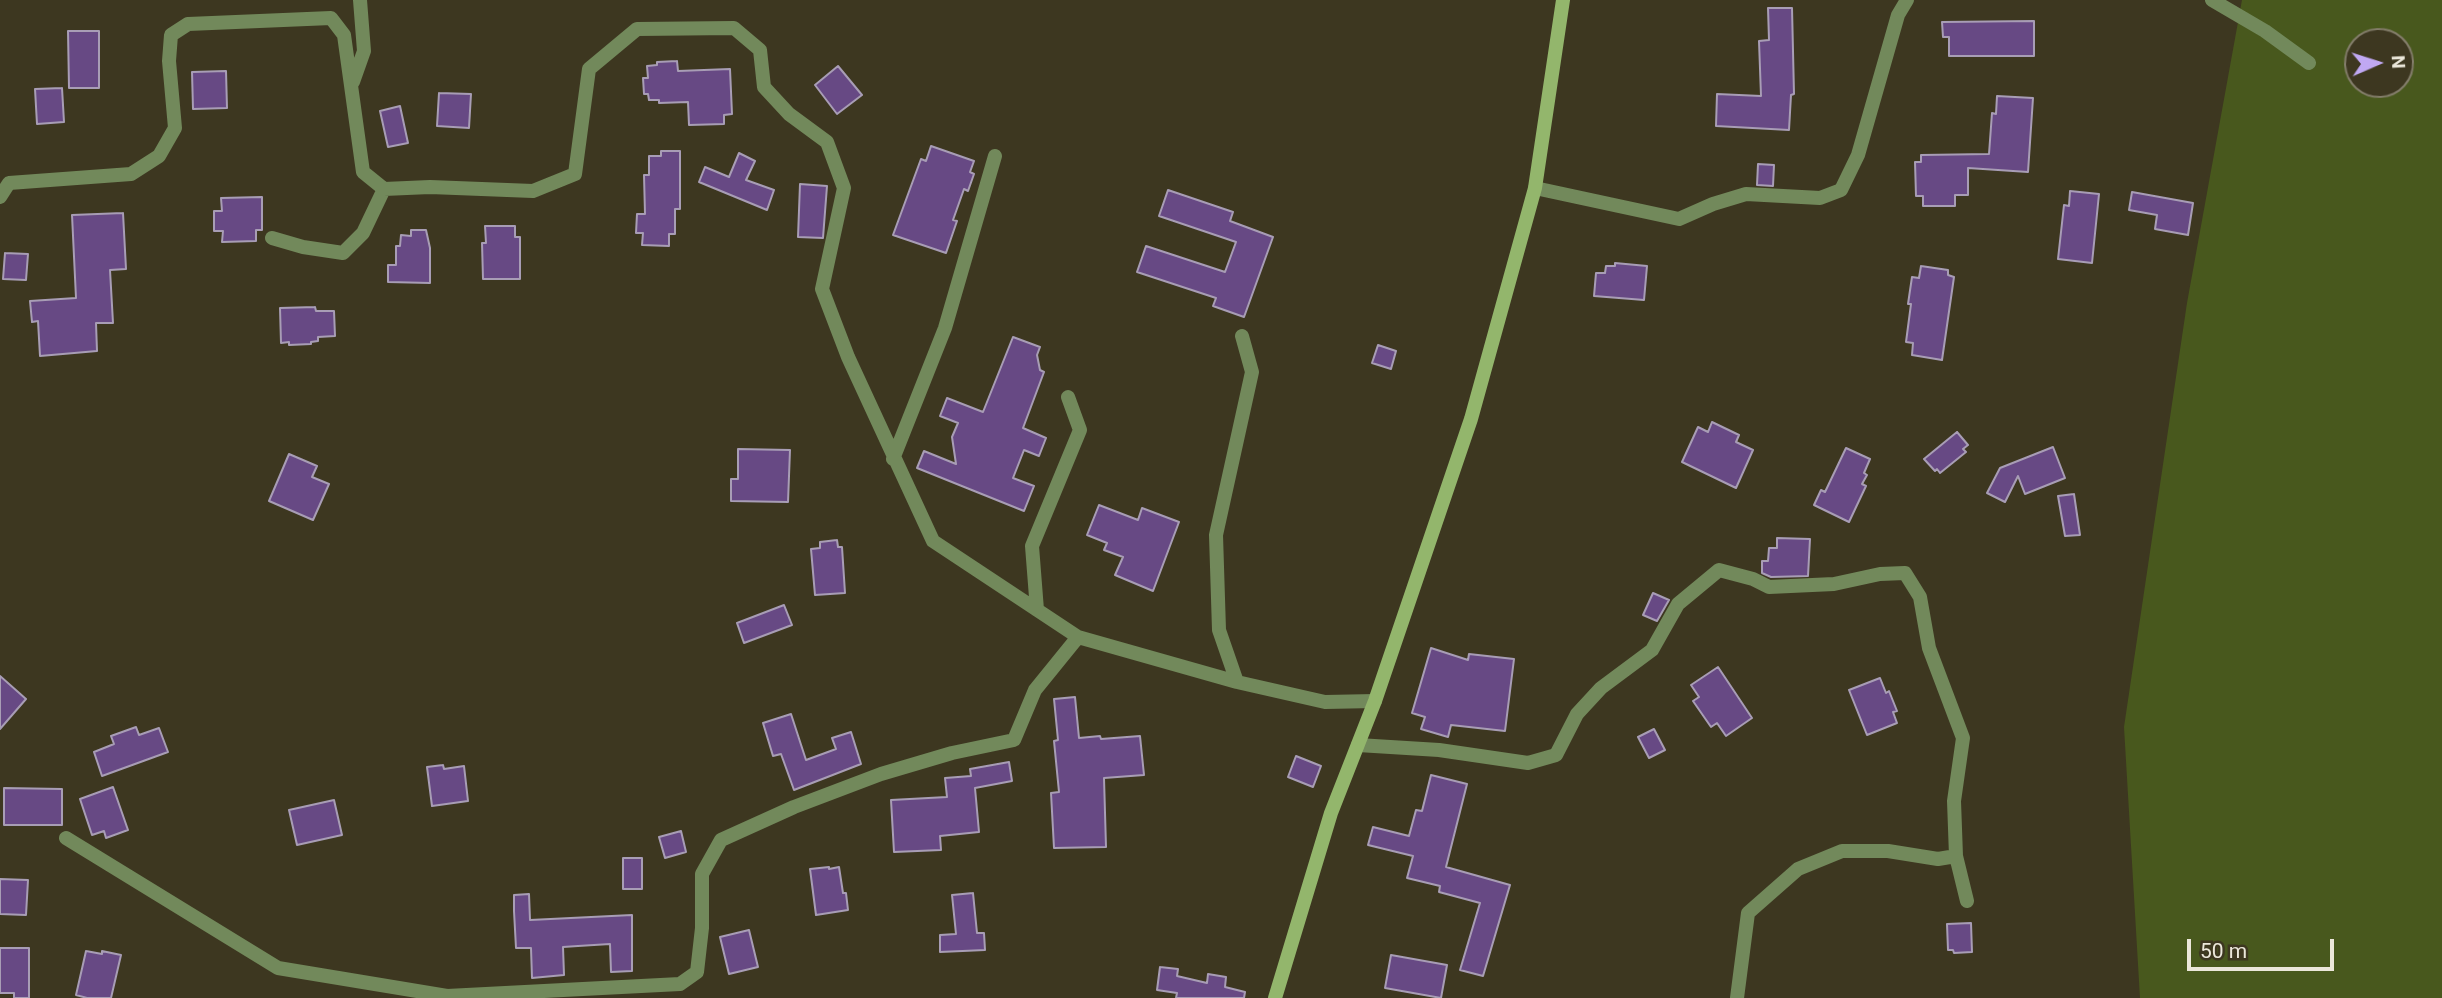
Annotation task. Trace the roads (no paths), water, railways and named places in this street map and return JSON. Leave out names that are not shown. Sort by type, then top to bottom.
[{"type":"street","points":[[352,87],[364,51],[360,0]]},
{"type":"street","points":[[1275,998],[1331,814],[1375,701],[1471,419],[1535,188],[1563,0]]},
{"type":"street","points":[[1535,188],[1679,219],[1713,204],[1746,194],[1820,198],[1841,190],[1858,155],[1898,15],[1907,0]]},
{"type":"street","points":[[2212,0],[2266,32],[2309,64]]},
{"type":"street","points":[[0,197],[9,183],[131,174],[159,156],[175,128],[169,61],[171,34],[188,24],[331,18],[344,35],[363,172],[384,189],[430,187],[533,191],[575,174],[589,69],[637,29],[734,28],[760,50],[764,87],[789,114],[827,142],[844,188],[832,253],[822,289],[848,357],[933,541],[1078,637],[1237,682],[1325,702],[1375,701]]},
{"type":"street","points":[[893,459],[945,328],[995,156]]},
{"type":"street","points":[[272,238],[303,247],[343,253],[363,233],[384,189]]},
{"type":"street","points":[[1237,682],[1219,630],[1216,535],[1252,372],[1242,336]]},
{"type":"street","points":[[1037,610],[1032,546],[1080,430],[1068,397]]},
{"type":"street","points":[[1358,745],[1439,750],[1528,763],[1556,755],[1577,714],[1601,688],[1652,650],[1678,604],[1718,570],[1753,579],[1769,587],[1834,584],[1881,574],[1905,573],[1920,597],[1929,648],[1963,738],[1954,801],[1956,856],[1967,901]]},
{"type":"street","points":[[66,838],[278,968],[447,996],[680,984],[697,972],[702,928],[702,874],[720,840],[794,807],[881,774],[952,753],[1014,740],[1035,690],[1078,637]]},
{"type":"street","points":[[1737,998],[1748,913],[1798,869],[1842,851],[1888,851],[1938,859],[1956,856]]}]
